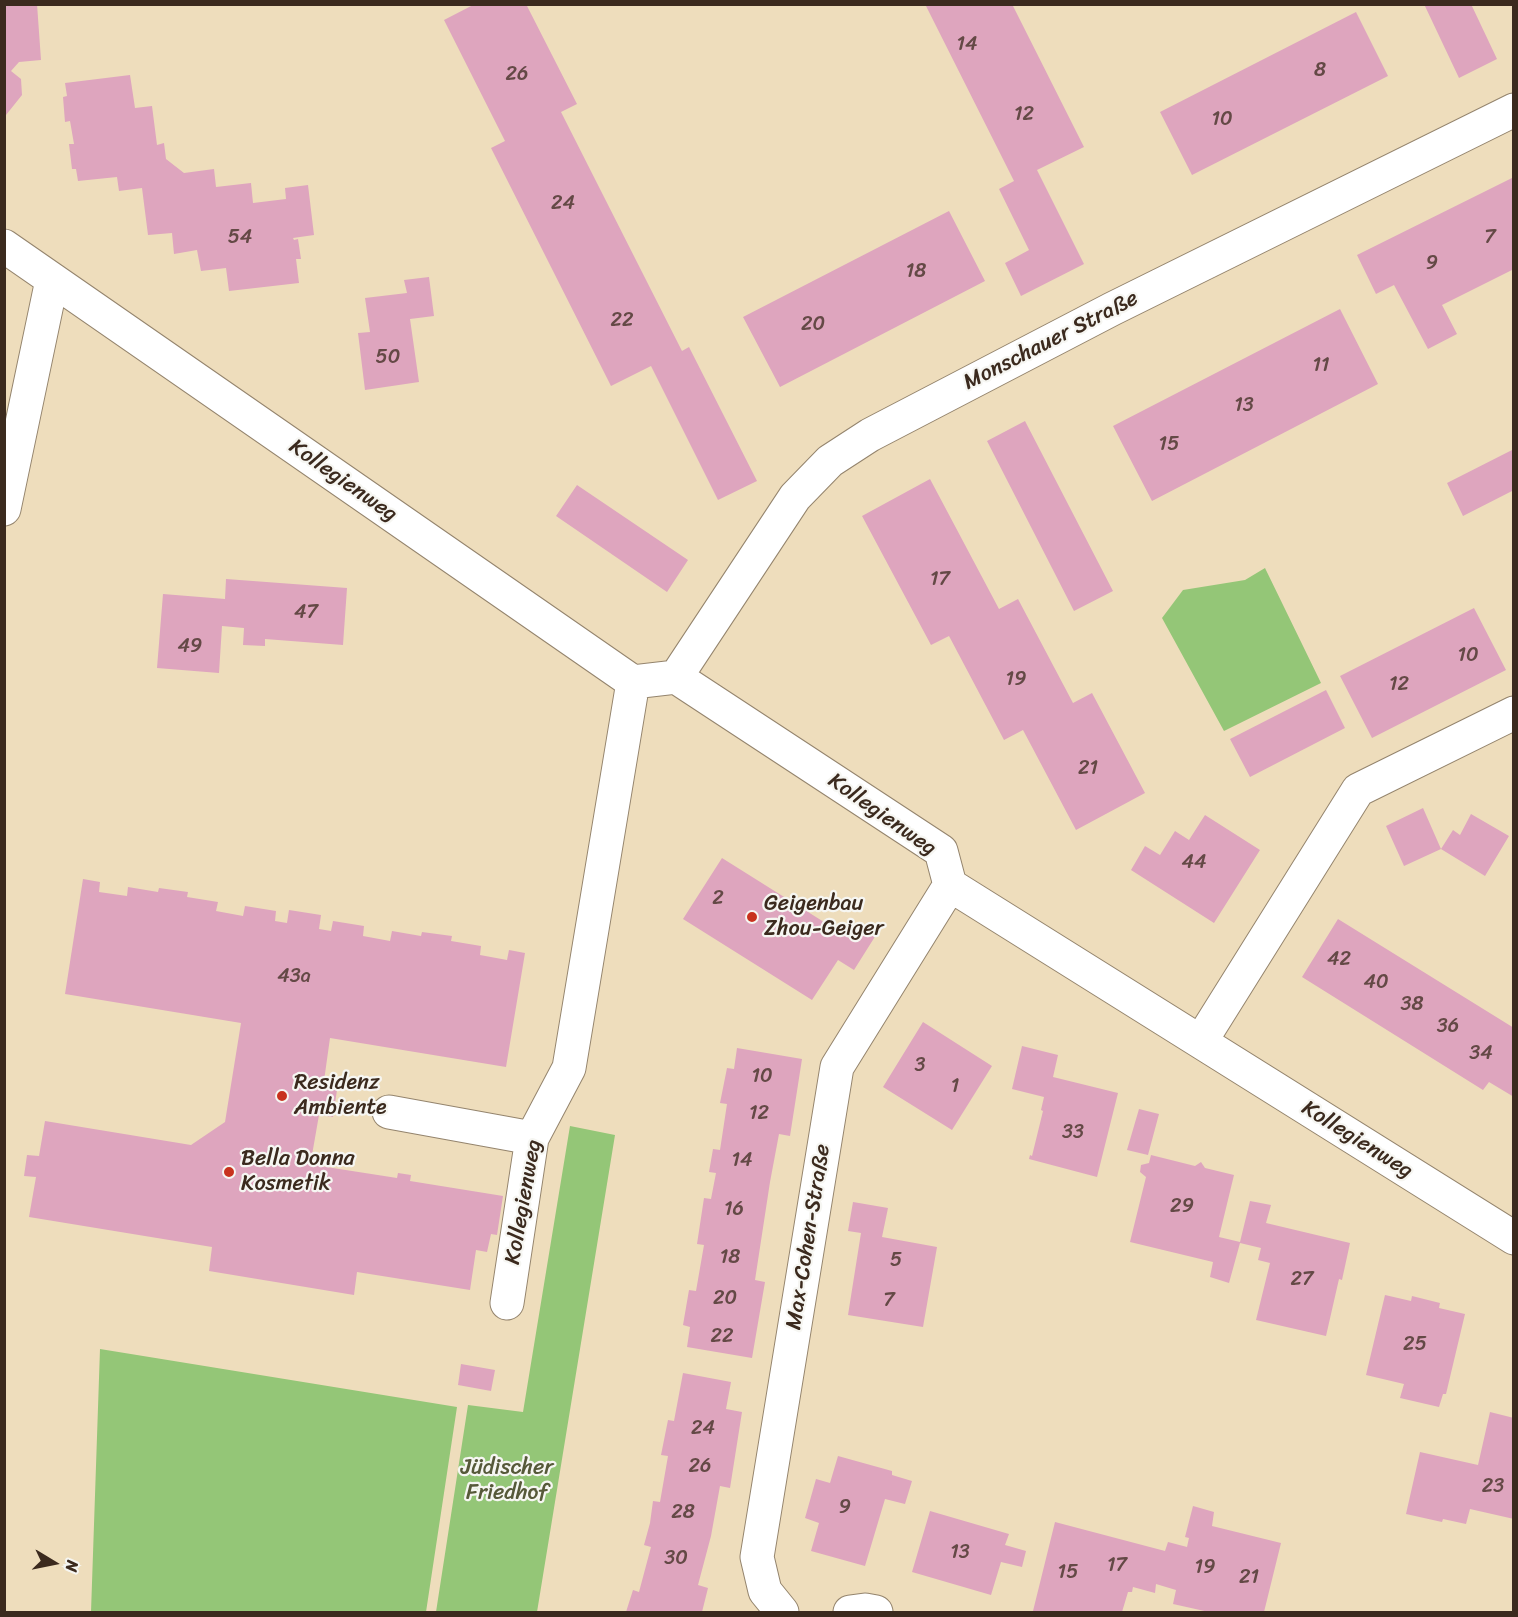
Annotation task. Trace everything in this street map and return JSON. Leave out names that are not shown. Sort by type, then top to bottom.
[{"type":"street","name":"Monschauer Straße","points":[[676,677],[795,497],[830,461],[870,435],[1112,309],[1514,110]]},
{"type":"street","name":"Kollegienweg","points":[[4,246],[633,682],[568,1068],[532,1138],[507,1302]]},
{"type":"street","points":[[4,509],[52,280]]},
{"type":"street","points":[[633,682],[676,677]]},
{"type":"street","name":"Kollegienweg","points":[[676,677],[941,851],[950,885],[1514,1238]]},
{"type":"street","points":[[1201,1041],[1358,790],[1514,713]]},
{"type":"street","name":"Max-Cohen-Straße","points":[[782,1612],[765,1591],[757,1557],[837,1067],[950,885]]},
{"type":"street","points":[[388,1112],[532,1138]]},
{"type":"street","points":[[850,1612],[866,1610],[876,1612]]},
{"type":"green space","points":[[1265,568],[1321,683],[1224,731],[1162,618],[1183,590],[1245,580]]},
{"type":"green space","name":"Jüdischer Friedhof","points":[[570,1126],[615,1135],[537,1612],[436,1612],[468,1405],[523,1412]]},
{"type":"green space","points":[[100,1349],[457,1407],[426,1612],[91,1612]]},
{"type":"building","points":[[4,4],[37,4],[41,60],[19,62],[11,71],[21,79],[22,95],[6,115],[4,113]]},
{"type":"building","points":[[475,4],[526,4],[577,104],[561,112],[682,351],[689,347],[757,481],[718,500],[651,366],[611,386],[491,148],[505,141],[444,20]]},
{"type":"building","points":[[925,4],[1012,4],[1084,147],[1037,170],[1084,264],[1021,296],[1005,263],[1029,250],[999,189],[1014,181]]},
{"type":"building","points":[[1424,4],[1471,4],[1497,59],[1459,78]]},
{"type":"building","points":[[1356,12],[1388,76],[1192,175],[1160,112]]},
{"type":"building","points":[[130,75],[135,108],[152,106],[157,145],[164,143],[166,159],[184,173],[214,169],[216,187],[251,183],[253,203],[286,199],[285,188],[308,185],[314,235],[293,238],[298,239],[301,259],[296,259],[299,283],[229,291],[226,268],[201,271],[197,250],[174,254],[172,233],[148,235],[142,188],[119,191],[117,177],[78,181],[76,169],[72,169],[69,144],[74,144],[70,121],[65,122],[63,97],[67,96],[65,83]]},
{"type":"building","points":[[1514,177],[1514,269],[1442,305],[1457,334],[1428,349],[1394,285],[1376,294],[1357,255]]},
{"type":"building","points":[[949,211],[985,281],[780,387],[743,317]]},
{"type":"building","points":[[429,277],[434,316],[410,319],[419,382],[365,390],[358,333],[370,332],[365,298],[407,293],[404,280]]},
{"type":"building","points":[[1340,309],[1378,384],[1152,501],[1113,426]]},
{"type":"building","points":[[1025,421],[1113,591],[1074,611],[987,441]]},
{"type":"building","points":[[1514,449],[1514,490],[1463,516],[1447,483]]},
{"type":"building","points":[[930,479],[999,609],[1018,599],[1073,703],[1092,693],[1145,793],[1076,830],[1023,730],[1004,740],[949,636],[931,645],[862,516]]},
{"type":"building","points":[[577,485],[688,560],[667,592],[556,516]]},
{"type":"building","points":[[226,579],[347,588],[343,645],[265,639],[265,646],[243,645],[244,628],[222,626],[219,673],[157,668],[163,594],[225,599]]},
{"type":"building","points":[[1474,608],[1506,670],[1372,738],[1340,676]]},
{"type":"building","points":[[1326,690],[1345,728],[1250,777],[1230,739]]},
{"type":"building","points":[[1423,808],[1441,849],[1404,866],[1386,826]]},
{"type":"building","points":[[1471,814],[1509,836],[1485,876],[1441,849],[1453,830],[1460,835]]},
{"type":"building","points":[[1205,815],[1260,850],[1214,923],[1131,870],[1145,846],[1160,855],[1175,831],[1189,840]]},
{"type":"building","points":[[722,858],[851,939],[860,924],[876,935],[854,970],[838,960],[812,1000],[683,919]]},
{"type":"building","points":[[83,879],[100,882],[99,892],[127,896],[128,887],[158,892],[159,888],[188,892],[187,897],[218,902],[216,911],[243,916],[245,906],[276,911],[275,921],[287,923],[289,910],[321,915],[319,929],[331,931],[333,921],[364,926],[363,936],[390,941],[392,931],[421,936],[422,932],[452,936],[451,941],[481,946],[480,955],[507,960],[509,950],[525,953],[506,1067],[330,1038],[323,1088],[337,1090],[333,1117],[319,1115],[312,1155],[320,1166],[397,1178],[398,1173],[411,1175],[410,1181],[503,1196],[497,1235],[491,1234],[487,1252],[476,1250],[470,1290],[357,1272],[354,1295],[209,1271],[212,1247],[29,1217],[36,1177],[24,1176],[27,1155],[39,1156],[45,1121],[191,1145],[225,1122],[241,1023],[65,994]]},
{"type":"building","points":[[1338,919],[1514,1028],[1514,1097],[1489,1082],[1483,1090],[1302,977]]},
{"type":"building","points":[[923,1022],[992,1066],[952,1130],[883,1087]]},
{"type":"building","points":[[1022,1046],[1058,1055],[1053,1077],[1118,1093],[1097,1177],[1029,1159],[1030,1155],[1032,1156],[1043,1111],[1041,1110],[1044,1097],[1012,1089]]},
{"type":"building","points":[[737,1048],[802,1059],[790,1136],[779,1134],[770,1182],[755,1280],[765,1282],[752,1358],[687,1347],[690,1327],[683,1325],[689,1290],[696,1291],[704,1245],[697,1244],[704,1198],[711,1199],[716,1173],[709,1172],[713,1149],[720,1150],[727,1104],[720,1103],[727,1068],[734,1069]]},
{"type":"building","points":[[1139,1109],[1159,1114],[1148,1155],[1127,1150]]},
{"type":"building","points":[[1151,1155],[1195,1166],[1201,1162],[1205,1168],[1234,1175],[1219,1237],[1240,1242],[1250,1201],[1271,1205],[1266,1223],[1350,1243],[1326,1336],[1256,1320],[1270,1263],[1258,1260],[1261,1248],[1240,1243],[1229,1283],[1210,1277],[1213,1262],[1130,1242],[1146,1177],[1140,1172],[1141,1165],[1149,1163]]},
{"type":"building","points":[[853,1202],[888,1208],[882,1237],[937,1247],[923,1327],[848,1315],[861,1233],[848,1231]]},
{"type":"building","points":[[1385,1295],[1411,1301],[1412,1296],[1440,1303],[1439,1308],[1465,1314],[1446,1394],[1443,1394],[1439,1407],[1400,1398],[1404,1384],[1366,1375]]},
{"type":"building","points":[[461,1364],[495,1370],[491,1391],[458,1385]]},
{"type":"building","points":[[683,1373],[731,1382],[726,1409],[742,1412],[730,1488],[720,1486],[711,1536],[698,1585],[708,1588],[702,1612],[626,1612],[633,1590],[639,1592],[651,1547],[644,1545],[653,1501],[660,1502],[668,1456],[661,1455],[668,1420],[674,1421]]},
{"type":"building","points":[[1490,1412],[1514,1418],[1514,1519],[1470,1509],[1466,1524],[1443,1519],[1442,1522],[1406,1514],[1420,1452],[1478,1465]]},
{"type":"building","points":[[838,1456],[892,1471],[892,1475],[912,1481],[905,1504],[885,1499],[865,1566],[811,1551],[819,1523],[805,1518],[816,1479],[830,1483]]},
{"type":"building","points":[[1193,1506],[1214,1512],[1212,1526],[1281,1543],[1264,1612],[1209,1612],[1173,1604],[1176,1590],[1156,1584],[1155,1593],[1133,1587],[1132,1592],[1128,1592],[1122,1612],[1033,1611],[1055,1522],[1165,1551],[1168,1542],[1187,1547],[1189,1538],[1185,1537]]},
{"type":"building","points":[[930,1511],[1009,1534],[1005,1545],[1026,1551],[1022,1567],[1001,1562],[991,1595],[912,1572]]},
{"type":"place","name":"Geigenbau Zhou-Geiger","points":[[752,917]]},
{"type":"place","name":"Residenz Ambiente","points":[[282,1096]]},
{"type":"place","name":"Bella Donna Kosmetik","points":[[229,1172]]}]
